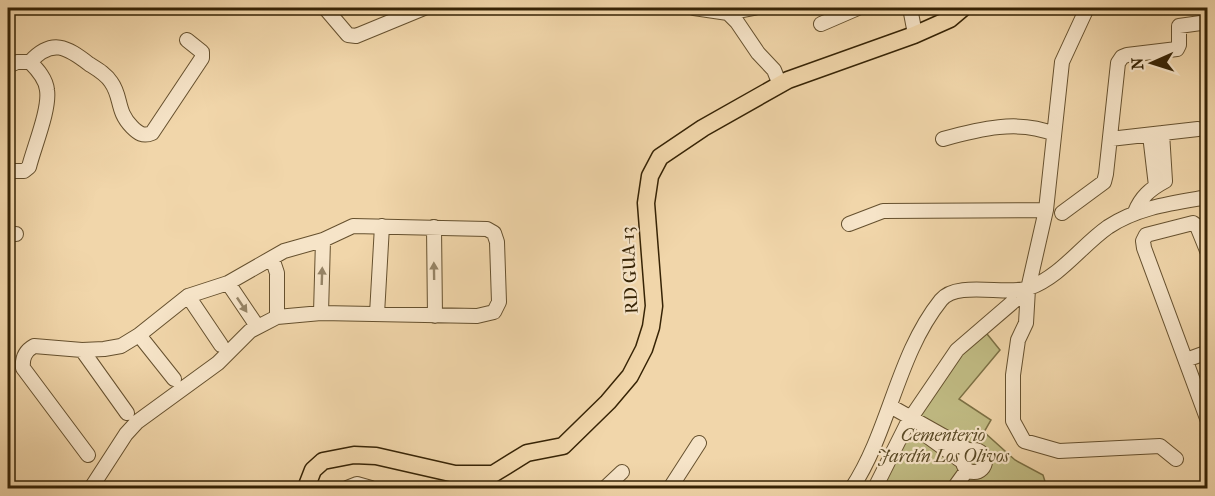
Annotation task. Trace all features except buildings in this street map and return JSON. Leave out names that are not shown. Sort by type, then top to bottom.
[{"type":"main road","name":"RD GUA-13","points":[[306,489],[313,470],[323,461],[354,455],[376,456],[455,474],[493,474],[527,453],[563,446],[582,429],[630,376],[644,349],[651,327],[654,306],[646,203],[650,176],[660,158],[703,128],[780,85],[915,34],[950,18],[963,8]]},
{"type":"street","points":[[325,8],[348,35],[356,36],[422,8]]},
{"type":"street","points":[[694,8],[728,14],[754,8]]},
{"type":"street","points":[[821,24],[858,8]]},
{"type":"street","points":[[910,8],[915,34]]},
{"type":"street","points":[[1087,8],[1062,62],[1046,210],[1028,289],[1026,323],[1018,340],[1013,375],[1013,421],[1024,441],[1059,451],[1161,446],[1176,459]]},
{"type":"street","points":[[728,14],[737,22],[758,53],[774,70],[780,85]]},
{"type":"street","points":[[1062,213],[1104,182],[1118,63],[1122,57],[1177,50],[1179,26],[1208,22]]},
{"type":"street","points":[[30,62],[36,55],[47,49],[59,47],[71,50],[109,79],[114,87],[123,117],[138,133],[147,135],[152,133],[202,58],[202,52],[187,40]]},
{"type":"street","points":[[8,66],[16,62],[30,62],[37,69],[47,89],[47,104],[29,167],[24,171],[8,171]]},
{"type":"street","points":[[943,139],[980,129],[1030,126],[1054,134]]},
{"type":"street","points":[[1110,139],[1198,129]]},
{"type":"street","points":[[1135,212],[1140,200],[1156,186],[1156,134]]},
{"type":"street","points":[[875,489],[910,420],[957,350],[1028,289],[1049,278],[1108,227],[1135,212],[1159,204],[1208,197]]},
{"type":"street","points":[[849,224],[883,211],[1046,210]]},
{"type":"street","points":[[1208,253],[1197,226],[1193,223],[1146,235],[1143,241],[1208,421]]},
{"type":"street","points":[[88,455],[23,368],[22,361],[28,349],[34,346],[82,350],[121,346],[139,335],[188,296],[228,283],[284,251],[323,240],[353,226],[486,229],[494,233],[499,302],[494,312],[477,316],[321,313],[277,317],[257,326],[218,363],[136,422],[91,489]]},
{"type":"street","points":[[377,314],[382,226]]},
{"type":"street","points":[[434,227],[435,316]]},
{"type":"street","points":[[321,313],[323,240]]},
{"type":"street","points":[[272,258],[277,273],[277,317]]},
{"type":"street","points":[[228,283],[257,326]]},
{"type":"street","points":[[852,489],[860,476],[913,345],[944,297],[961,290],[1028,289]]},
{"type":"street","points":[[188,296],[221,345]]},
{"type":"street","points":[[139,335],[174,379]]},
{"type":"street","points":[[82,350],[127,414]]},
{"type":"street","points":[[1186,360],[1208,352]]},
{"type":"street","points":[[888,409],[910,420],[966,461],[954,489]]},
{"type":"street","points":[[670,489],[699,442]]},
{"type":"street","points":[[605,489],[622,472]]},
{"type":"street","points":[[351,488],[357,484],[371,489]]},
{"type":"green space","name":"Cementerio Jardín Los Olivos","points":[[983,329],[1000,350],[959,399],[991,420],[984,432],[1015,460],[1043,475],[1047,488],[874,488],[912,408]]}]
